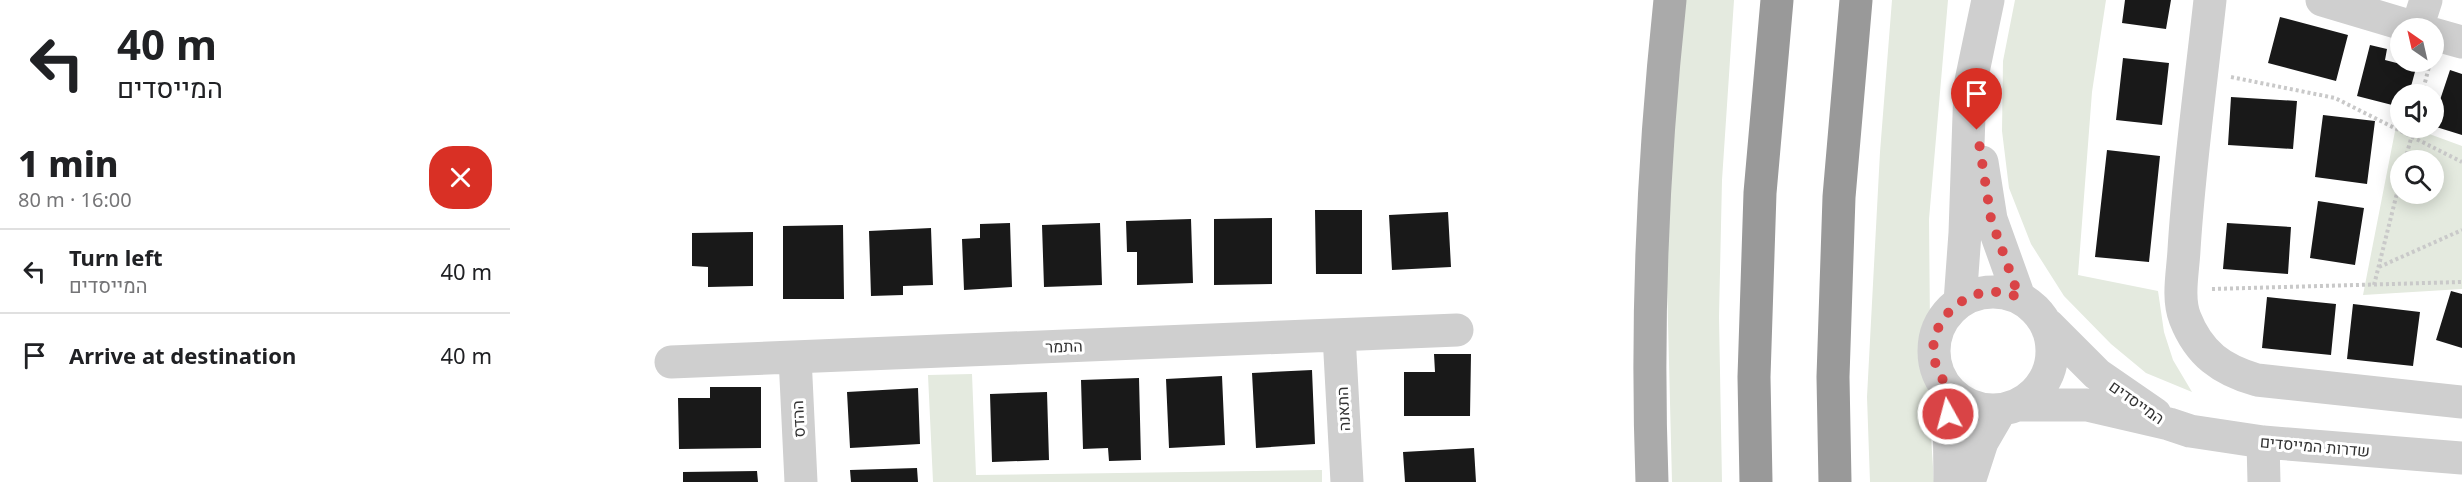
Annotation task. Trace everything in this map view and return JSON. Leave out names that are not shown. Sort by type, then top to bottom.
[{"type":"highway","points":[[1756,482],[1754,377],[1760,193],[1777,0]]},
{"type":"highway","points":[[1835,482],[1833,377],[1839,197],[1856,0]]},
{"type":"main road","points":[[1652,482],[1649,377],[1651,256],[1661,69],[1670,0]]},
{"type":"street","points":[[1960,302],[1965,233],[1970,86],[1988,0]]},
{"type":"street","points":[[2210,0],[2181,290],[2184,316],[2195,338],[2212,360],[2233,374],[2258,380],[2462,402]]},
{"type":"street","points":[[2322,0],[2390,20]]},
{"type":"street","points":[[2420,18],[2426,0]]},
{"type":"street","points":[[2444,37],[2462,42]]},
{"type":"street","points":[[1970,86],[1991,219],[2019,297]]},
{"type":"street","points":[[1999,292],[2019,297],[2036,309],[2048,326],[2053,343],[2052,362],[2046,380],[2034,395],[2009,408],[1981,410],[1964,404],[1948,392],[1938,374],[1933,354],[1936,334],[1945,316],[1960,302],[1979,293],[1999,292]]},
{"type":"street","name":"המייסדים","points":[[2048,326],[2097,374],[2169,424]]},
{"type":"street","name":"התמר","points":[[671,362],[1457,330]]},
{"type":"street","name":"התאנה","points":[[1339,335],[1347,482]]},
{"type":"street","name":"ההדס","points":[[795,357],[801,482]]},
{"type":"street","points":[[1948,392],[1950,482]]},
{"type":"street","name":"המייסדים","points":[[2009,408],[2086,405],[2169,424]]},
{"type":"street","points":[[1969,482],[1982,442],[2009,408]]},
{"type":"street","name":"שדרות המייסדים","points":[[2169,424],[2190,431],[2263,442],[2462,458]]},
{"type":"street","points":[[2263,442],[2264,482]]},
{"type":"path","points":[[2203,71],[2335,98],[2390,126]]},
{"type":"path","points":[[2415,138],[2462,162]]},
{"type":"path","points":[[2374,285],[2394,204]]},
{"type":"path","points":[[2378,268],[2462,230]]},
{"type":"path","points":[[2181,290],[2462,282]]},
{"type":"shaded area","points":[[1686,0],[1734,0],[1722,180],[1719,317],[1722,482],[1672,482],[1666,243],[1669,133]]},
{"type":"shaded area","points":[[1892,0],[1948,0],[1929,219],[1931,437],[1934,482],[1870,482],[1867,397],[1880,152]]},
{"type":"shaded area","points":[[2015,0],[2106,0],[2092,92],[2078,275],[2158,291],[2164,332],[2173,360],[2192,392],[2146,373],[2111,344],[2064,296],[2031,244],[2009,188],[2002,131],[2003,61]]},
{"type":"shaded area","points":[[2394,138],[2440,138],[2462,146],[2462,289],[2363,295],[2390,157],[2390,204],[2444,204],[2444,150],[2391,150]]},
{"type":"shaded area","points":[[972,374],[976,475],[1322,470],[1322,482],[933,482],[928,375]]},
{"type":"building","points":[[2125,0],[2171,0],[2166,29],[2122,23]]},
{"type":"building","points":[[2280,17],[2348,35],[2336,81],[2268,63]]},
{"type":"building","points":[[2370,45],[2387,49],[2385,60],[2390,61],[2390,72],[2415,72],[2412,84],[2390,84],[2390,104],[2357,96]]},
{"type":"building","points":[[2123,58],[2169,63],[2162,125],[2116,120]]},
{"type":"building","points":[[2450,70],[2462,74],[2462,135],[2444,129],[2444,88]]},
{"type":"building","points":[[2231,97],[2297,101],[2293,149],[2228,145]]},
{"type":"building","points":[[2323,115],[2375,121],[2367,184],[2315,177]]},
{"type":"building","points":[[2107,150],[2160,156],[2149,262],[2095,257]]},
{"type":"building","points":[[2318,201],[2364,208],[2355,265],[2310,258]]},
{"type":"building","points":[[1315,210],[1362,210],[1362,274],[1316,274]]},
{"type":"building","points":[[1448,212],[1451,267],[1392,270],[1389,215]]},
{"type":"building","points":[[1272,218],[1272,284],[1214,285],[1214,219]]},
{"type":"building","points":[[1191,219],[1193,283],[1137,285],[1137,252],[1127,252],[1126,221]]},
{"type":"building","points":[[1010,223],[1012,287],[964,290],[962,239],[980,238],[980,224]]},
{"type":"building","points":[[1100,223],[1102,285],[1044,287],[1042,225]]},
{"type":"building","points":[[2227,223],[2291,227],[2288,274],[2223,269]]},
{"type":"building","points":[[843,225],[844,299],[783,299],[783,226]]},
{"type":"building","points":[[931,228],[933,285],[903,286],[903,295],[871,296],[869,231]]},
{"type":"building","points":[[753,232],[753,286],[708,287],[708,267],[692,266],[692,233]]},
{"type":"building","points":[[2451,291],[2462,294],[2462,348],[2436,340]]},
{"type":"building","points":[[2267,297],[2336,304],[2331,355],[2262,348]]},
{"type":"building","points":[[2353,304],[2420,312],[2413,366],[2347,359]]},
{"type":"building","points":[[1434,354],[1471,354],[1470,416],[1404,416],[1404,372],[1435,372]]},
{"type":"building","points":[[1312,370],[1315,444],[1256,448],[1252,373]]},
{"type":"building","points":[[1222,376],[1225,445],[1169,448],[1166,379]]},
{"type":"building","points":[[1139,378],[1141,460],[1109,461],[1108,448],[1083,449],[1081,380]]},
{"type":"building","points":[[710,387],[761,387],[761,448],[679,449],[678,398],[710,398]]},
{"type":"building","points":[[918,388],[920,444],[850,448],[847,392]]},
{"type":"building","points":[[1047,392],[1049,460],[992,462],[990,394]]},
{"type":"building","points":[[1474,448],[1476,482],[1405,482],[1403,452]]},
{"type":"building","points":[[917,468],[918,482],[851,482],[850,470]]},
{"type":"building","points":[[757,471],[758,482],[683,482],[683,472]]},
{"type":"route","points":[[1948,414],[1948,392],[1938,374],[1933,354],[1936,334],[1945,316],[1960,302],[1979,293],[1999,292],[2019,297],[1991,219],[1977,130]]}]
